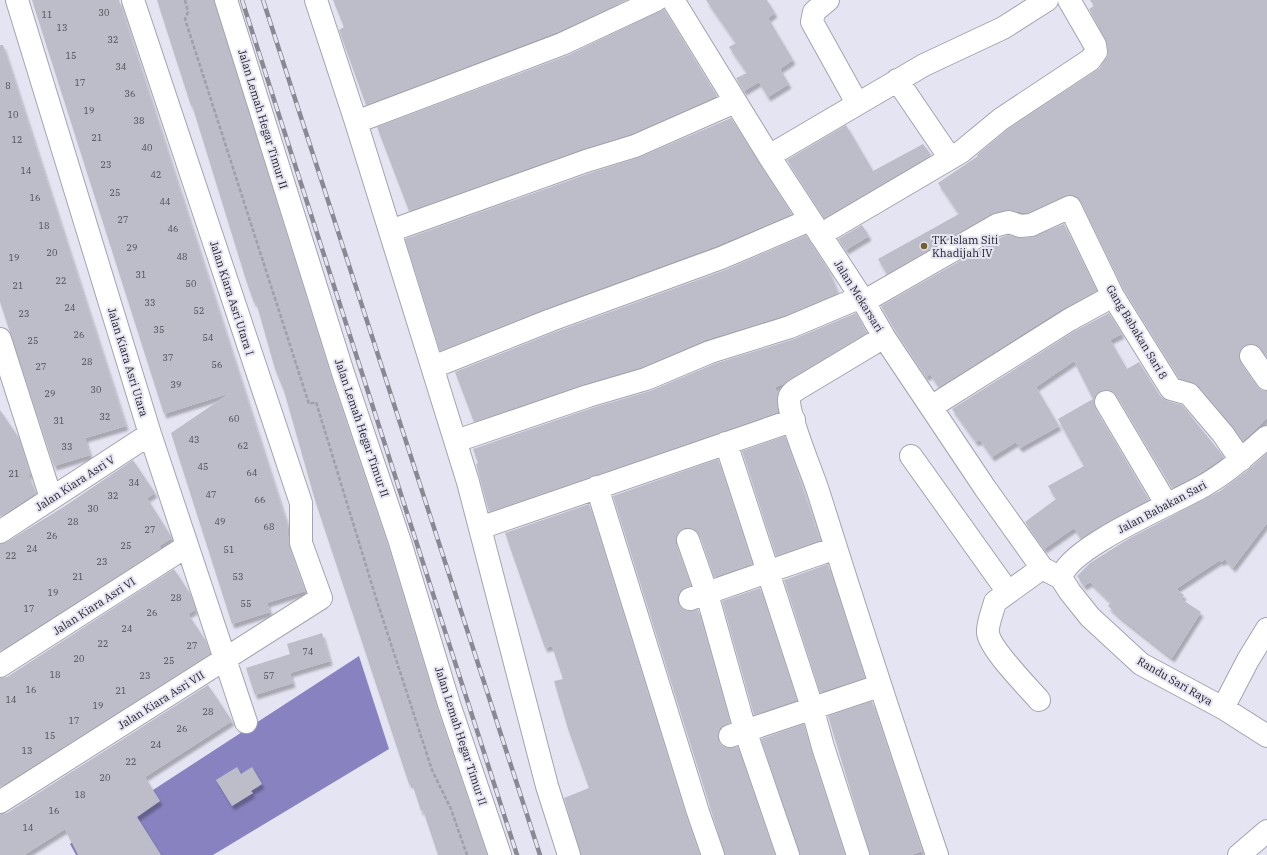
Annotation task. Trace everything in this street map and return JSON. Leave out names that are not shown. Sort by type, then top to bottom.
[{"type":"street","name":"Jalan Kiara Asri Utara","points":[[17,0],[150,434],[246,722]]},
{"type":"street","name":"Jalan Kiara Asri Utara I","points":[[133,0],[301,503],[301,543],[321,598]]},
{"type":"street","name":"Jalan Lemah Hegar Timur II","points":[[226,0],[339,361],[400,542],[449,704],[500,855]]},
{"type":"street","points":[[316,0],[390,231],[442,363],[467,437],[479,525],[547,786],[569,855]]},
{"type":"street","points":[[356,122],[562,44],[656,0]]},
{"type":"street","name":"Jalan Mekarsari","points":[[673,0],[769,156],[931,408],[985,488],[1042,568],[1061,578]]},
{"type":"street","points":[[828,0],[814,12],[812,22],[857,103]]},
{"type":"street","points":[[769,156],[897,80],[924,65],[1003,28],[1048,0]]},
{"type":"street","points":[[442,363],[551,320],[721,258],[815,227],[950,158],[1001,118],[1094,56],[1095,45],[1069,0]]},
{"type":"street","points":[[897,80],[950,158]]},
{"type":"street","points":[[390,231],[586,160],[635,146],[735,102]]},
{"type":"street","name":"Gang Babakan Sari 8","points":[[862,299],[998,225],[1009,222],[1020,226],[1031,225],[1067,208],[1071,208],[1113,296],[1171,389],[1189,394],[1223,434],[1241,460]]},
{"type":"street","points":[[931,408],[1069,320],[1113,296]]},
{"type":"street","points":[[467,437],[646,379],[710,352],[790,326],[862,299]]},
{"type":"street","points":[[884,337],[792,393],[789,400],[930,853]]},
{"type":"street","points":[[0,339],[8,391],[51,498]]},
{"type":"street","points":[[1251,356],[1267,379]]},
{"type":"street","points":[[1106,402],[1166,505]]},
{"type":"street","points":[[479,525],[597,487],[794,420]]},
{"type":"street","name":"Jalan Kiara Asri V","points":[[0,532],[150,434]]},
{"type":"street","name":"Jalan Babakan Sari","points":[[1061,578],[1062,570],[1070,562],[1095,544],[1204,486],[1241,460],[1267,436]]},
{"type":"street","points":[[726,443],[750,512],[749,517],[812,707],[823,747],[858,855]]},
{"type":"street","points":[[911,456],[1008,592]]},
{"type":"street","points":[[597,487],[698,812],[713,855]]},
{"type":"street","points":[[688,540],[698,597],[738,733],[788,855]]},
{"type":"street","name":"Jalan Kiara Asri VI","points":[[0,666],[187,546]]},
{"type":"street","points":[[698,597],[836,548]]},
{"type":"street","points":[[1039,700],[991,642],[988,632],[995,602],[1042,568]]},
{"type":"street","name":"Randu Sari Raya","points":[[1061,578],[1090,617],[1140,664],[1223,708],[1267,736]]},
{"type":"street","name":"Jalan Kiara Asri VII","points":[[0,802],[321,598]]},
{"type":"street","points":[[1223,708],[1248,660],[1267,629]]},
{"type":"street","points":[[738,733],[812,707],[879,686]]},
{"type":"street","points":[[1239,855],[1267,830]]},
{"type":"path","points":[[185,0],[188,12],[186,19],[309,404],[316,402],[376,598],[432,770],[451,809],[467,855]]},
{"type":"shaded area","points":[[359,656],[389,749],[213,855],[76,855],[70,844]]},
{"type":"building","points":[[32,0],[119,0],[287,524],[289,547],[305,591],[267,603],[270,612],[232,624],[171,433],[230,393],[164,414]]},
{"type":"building","points":[[157,0],[214,0],[332,380],[388,546],[437,708],[487,855],[438,855],[412,783],[409,784],[315,500],[284,391],[275,369],[256,302],[254,303],[246,280],[192,105],[191,106]]},
{"type":"building","points":[[333,0],[627,0],[557,32],[366,105],[339,30],[344,27]]},
{"type":"building","points":[[706,0],[767,0],[775,13],[768,18],[793,60],[780,69],[789,84],[768,97],[759,82],[744,91],[736,78],[747,73],[729,47],[736,43]]},
{"type":"building","points":[[1090,0],[1267,0],[1267,357],[1257,345],[1250,344],[1244,346],[1240,350],[1239,357],[1241,363],[1257,386],[1261,390],[1267,391],[1267,418],[1243,441],[1199,386],[1179,378],[1124,290],[1081,202],[1077,197],[1071,195],[1065,196],[1028,213],[1006,210],[991,214],[887,274],[878,259],[959,214],[938,183],[978,156],[977,155],[1008,129],[1100,68],[1108,55],[1107,43],[1089,9],[1094,6]]},
{"type":"building","points":[[664,9],[717,96],[631,134],[582,149],[409,211],[377,127],[566,56]]},
{"type":"building","points":[[0,45],[3,45],[126,426],[85,438],[90,455],[54,466],[0,302]]},
{"type":"building","points":[[731,118],[792,214],[716,246],[547,308],[440,351],[405,239],[590,173],[640,157]]},
{"type":"building","points":[[846,125],[873,171],[923,144],[931,155],[824,218],[787,160]]},
{"type":"building","points":[[1064,224],[1097,291],[1062,309],[939,387],[930,374],[926,377],[881,306],[1002,237],[1008,235],[1021,238],[1032,237]]},
{"type":"building","points":[[862,225],[869,236],[846,250],[838,239]]},
{"type":"building","points":[[806,235],[829,271],[838,293],[786,315],[705,340],[642,367],[584,384],[474,422],[455,372],[555,332],[725,270]]},
{"type":"building","points":[[856,313],[867,333],[783,384],[775,387],[778,412],[489,512],[476,464],[478,463],[473,449],[592,408],[650,391],[714,364],[794,339]]},
{"type":"building","points":[[1109,313],[1122,334],[1110,340],[1127,369],[1139,362],[1160,396],[1168,401],[1182,405],[1224,457],[1199,474],[1172,488],[1117,396],[1112,391],[1100,391],[1095,396],[1095,408],[1149,500],[1118,516],[1081,539],[1074,528],[1044,549],[1025,522],[1056,499],[1048,486],[1084,466],[1058,419],[1093,399],[1074,361],[1036,387],[1059,426],[1020,448],[1016,442],[992,457],[980,440],[976,442],[952,409],[1075,331]]},
{"type":"building","points":[[0,410],[19,438],[30,474],[28,475],[36,493],[0,517]]},
{"type":"building","points":[[785,436],[820,540],[776,556],[742,451]]},
{"type":"building","points":[[1267,453],[1267,523],[1233,568],[1225,559],[1221,562],[1220,560],[1176,589],[1184,595],[1181,599],[1201,612],[1172,658],[1108,606],[1111,602],[1090,582],[1084,586],[1077,576],[1090,563],[1130,538],[1220,491],[1248,470]]},
{"type":"building","points":[[718,459],[752,564],[714,577],[700,536],[691,528],[684,528],[678,532],[676,544],[691,586],[680,591],[678,603],[687,611],[698,609],[730,723],[720,728],[718,740],[721,745],[727,748],[738,747],[775,855],[725,855],[613,496]]},
{"type":"building","points":[[133,460],[155,493],[147,498],[172,538],[159,546],[161,548],[0,651],[0,544],[7,542],[65,506]]},
{"type":"building","points":[[589,504],[686,816],[700,855],[581,855],[564,798],[589,788],[568,729],[554,681],[563,679],[552,646],[545,648],[505,533]]},
{"type":"building","points":[[828,564],[865,678],[820,692],[784,580]]},
{"type":"building","points":[[174,569],[191,595],[195,610],[188,614],[206,641],[210,654],[0,787],[0,678],[7,677]]},
{"type":"building","points":[[760,588],[797,700],[754,715],[722,601]]},
{"type":"building","points":[[322,633],[330,661],[290,673],[293,683],[255,695],[246,668],[290,654],[287,644]]},
{"type":"building","points":[[208,685],[232,721],[145,777],[160,801],[137,817],[161,855],[78,855],[65,829],[24,855],[0,855],[0,814],[7,813]]},
{"type":"building","points":[[872,701],[922,851],[911,855],[870,855],[828,716]]},
{"type":"building","points":[[804,724],[811,751],[845,855],[800,855],[761,739]]},
{"type":"building","points":[[237,767],[241,774],[252,767],[262,784],[251,791],[253,793],[232,806],[216,780]]},
{"type":"railway","points":[[242,0],[517,855]]},
{"type":"railway","points":[[263,0],[540,855]]},
{"type":"place","name":"TK Islam Siti Khadijah IV","points":[[924,246]]}]
